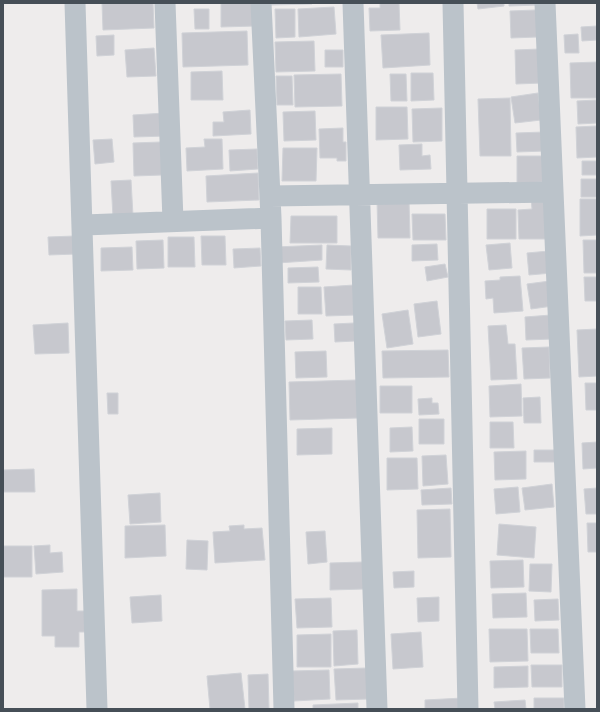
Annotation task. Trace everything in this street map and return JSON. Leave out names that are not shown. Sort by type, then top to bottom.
[{"type":"street","points":[[75,3],[84,225],[97,709]]},
{"type":"street","points":[[165,3],[173,222]]},
{"type":"street","points":[[261,3],[271,218],[284,709]]},
{"type":"street","points":[[353,3],[377,709]]},
{"type":"street","points":[[453,3],[468,709]]},
{"type":"street","points":[[544,3],[575,709]]},
{"type":"street","points":[[270,196],[553,192]]},
{"type":"street","points":[[84,225],[271,218]]},
{"type":"building","points":[[102,3],[153,3],[154,28],[103,30]]},
{"type":"building","points":[[221,3],[255,3],[256,26],[221,27]]},
{"type":"building","points":[[271,3],[312,3],[312,4],[271,5]]},
{"type":"building","points":[[380,3],[399,3],[400,30],[370,31],[369,8],[380,8]]},
{"type":"building","points":[[477,3],[504,3],[504,6],[478,9]]},
{"type":"building","points":[[509,3],[538,3],[538,5],[509,6]]},
{"type":"building","points":[[334,7],[336,34],[299,37],[298,9]]},
{"type":"building","points":[[194,9],[209,9],[209,29],[195,29]]},
{"type":"building","points":[[275,9],[295,9],[295,37],[276,38]]},
{"type":"building","points":[[536,10],[537,37],[511,38],[510,11]]},
{"type":"building","points":[[597,26],[597,40],[582,41],[581,27]]},
{"type":"building","points":[[247,31],[248,65],[183,67],[182,33]]},
{"type":"building","points":[[429,33],[430,65],[383,68],[381,35]]},
{"type":"building","points":[[578,34],[579,53],[565,53],[564,35]]},
{"type":"building","points":[[114,35],[114,55],[97,56],[96,36]]},
{"type":"building","points":[[314,41],[315,71],[276,72],[275,42]]},
{"type":"building","points":[[154,48],[156,76],[127,77],[125,50]]},
{"type":"building","points":[[540,49],[542,83],[516,84],[515,50]]},
{"type":"building","points":[[325,50],[343,50],[343,67],[325,67]]},
{"type":"building","points":[[597,62],[597,98],[571,98],[570,63]]},
{"type":"building","points":[[222,71],[223,100],[191,100],[191,72]]},
{"type":"building","points":[[411,73],[433,73],[434,100],[411,101]]},
{"type":"building","points":[[341,74],[342,106],[295,107],[294,75]]},
{"type":"building","points":[[390,74],[406,74],[407,101],[391,101]]},
{"type":"building","points":[[276,76],[292,76],[293,105],[277,105]]},
{"type":"building","points":[[538,93],[541,120],[515,123],[511,97]]},
{"type":"building","points":[[510,98],[511,156],[480,156],[478,99]]},
{"type":"building","points":[[597,100],[597,123],[578,124],[577,101]]},
{"type":"building","points":[[376,107],[407,107],[408,139],[376,140]]},
{"type":"building","points":[[442,108],[442,141],[413,142],[412,109]]},
{"type":"building","points":[[250,110],[251,134],[213,136],[213,122],[224,122],[223,112]]},
{"type":"building","points":[[315,111],[316,140],[284,141],[283,112]]},
{"type":"building","points":[[165,113],[166,136],[134,137],[133,115]]},
{"type":"building","points":[[597,126],[597,157],[577,158],[576,127]]},
{"type":"building","points":[[343,128],[343,142],[346,142],[346,161],[337,161],[337,158],[320,158],[319,129]]},
{"type":"building","points":[[544,132],[545,151],[517,152],[516,133]]},
{"type":"building","points":[[112,139],[114,162],[95,164],[93,140]]},
{"type":"building","points":[[204,139],[222,139],[223,169],[187,171],[186,148],[205,147]]},
{"type":"building","points":[[161,142],[162,175],[134,176],[133,143]]},
{"type":"building","points":[[422,144],[422,156],[430,155],[431,169],[400,170],[399,145]]},
{"type":"building","points":[[283,148],[317,148],[316,181],[282,181]]},
{"type":"building","points":[[257,149],[258,169],[230,171],[229,150]]},
{"type":"building","points":[[517,156],[546,156],[546,182],[517,183]]},
{"type":"building","points":[[582,161],[597,161],[597,175],[582,175]]},
{"type":"building","points":[[258,173],[259,200],[207,202],[206,176]]},
{"type":"building","points":[[581,179],[597,179],[597,197],[581,197]]},
{"type":"building","points":[[131,180],[133,216],[113,217],[111,181]]},
{"type":"building","points":[[531,198],[551,198],[552,239],[519,239],[518,210],[532,209]]},
{"type":"building","points":[[580,199],[597,199],[597,235],[580,236]]},
{"type":"building","points":[[377,200],[409,200],[410,238],[378,238]]},
{"type":"building","points":[[487,209],[516,209],[516,239],[487,239]]},
{"type":"building","points":[[412,214],[445,214],[446,240],[413,240]]},
{"type":"building","points":[[291,216],[337,216],[337,243],[290,243]]},
{"type":"building","points":[[75,236],[76,254],[49,255],[48,237]]},
{"type":"building","points":[[201,236],[225,236],[226,265],[202,265]]},
{"type":"building","points":[[168,237],[194,237],[195,267],[168,267]]},
{"type":"building","points":[[163,240],[164,268],[137,269],[136,241]]},
{"type":"building","points":[[583,240],[597,240],[597,273],[584,273]]},
{"type":"building","points":[[510,243],[512,268],[489,270],[486,245]]},
{"type":"building","points":[[437,244],[438,260],[412,261],[412,245]]},
{"type":"building","points":[[322,245],[322,260],[277,263],[276,247]]},
{"type":"building","points":[[327,245],[351,246],[351,270],[326,269]]},
{"type":"building","points":[[132,247],[133,270],[101,271],[101,248]]},
{"type":"building","points":[[260,248],[261,266],[234,268],[233,249]]},
{"type":"building","points":[[549,251],[552,273],[529,275],[527,253]]},
{"type":"building","points":[[445,264],[448,277],[427,281],[425,267]]},
{"type":"building","points":[[318,267],[319,282],[288,283],[288,268]]},
{"type":"building","points":[[520,276],[523,311],[494,313],[493,298],[486,299],[485,281],[500,280],[500,277]]},
{"type":"building","points":[[584,277],[597,277],[597,301],[585,301]]},
{"type":"building","points":[[550,281],[553,306],[531,309],[527,284]]},
{"type":"building","points":[[354,285],[356,315],[326,316],[324,287]]},
{"type":"building","points":[[298,287],[321,287],[322,314],[298,314]]},
{"type":"building","points":[[437,301],[441,334],[418,337],[414,304]]},
{"type":"building","points":[[408,310],[413,344],[387,348],[382,314]]},
{"type":"building","points":[[551,315],[552,339],[526,340],[525,317]]},
{"type":"building","points":[[312,320],[313,339],[286,340],[285,321]]},
{"type":"building","points":[[68,323],[69,353],[35,354],[33,325]]},
{"type":"building","points":[[354,323],[355,341],[335,342],[334,324]]},
{"type":"building","points":[[506,325],[508,344],[515,344],[517,379],[491,380],[488,326]]},
{"type":"building","points":[[597,329],[597,376],[579,377],[577,330]]},
{"type":"building","points":[[549,347],[550,378],[524,379],[522,348]]},
{"type":"building","points":[[448,350],[449,377],[383,378],[382,351]]},
{"type":"building","points":[[326,351],[327,377],[296,378],[295,352]]},
{"type":"building","points":[[357,380],[358,418],[290,420],[289,382]]},
{"type":"building","points":[[585,383],[597,383],[597,410],[586,410]]},
{"type":"building","points":[[521,384],[522,416],[490,417],[489,386]]},
{"type":"building","points":[[380,386],[412,386],[412,413],[380,413]]},
{"type":"building","points":[[107,393],[118,393],[118,414],[108,414]]},
{"type":"building","points":[[540,397],[541,423],[524,423],[523,398]]},
{"type":"building","points":[[432,398],[432,403],[438,403],[439,414],[419,415],[418,399]]},
{"type":"building","points":[[419,419],[444,419],[444,444],[419,444]]},
{"type":"building","points":[[490,422],[513,422],[514,448],[490,448]]},
{"type":"building","points":[[412,427],[413,451],[390,452],[390,428]]},
{"type":"building","points":[[332,428],[332,454],[297,455],[297,429]]},
{"type":"building","points":[[597,442],[597,468],[583,469],[582,443]]},
{"type":"building","points":[[534,450],[558,450],[558,462],[534,462]]},
{"type":"building","points":[[526,451],[526,479],[495,480],[494,452]]},
{"type":"building","points":[[446,455],[448,484],[423,486],[422,456]]},
{"type":"building","points":[[387,458],[417,458],[418,489],[387,490]]},
{"type":"building","points":[[34,469],[35,492],[3,492],[3,470]]},
{"type":"building","points":[[552,484],[554,507],[525,510],[522,488]]},
{"type":"building","points":[[518,487],[520,512],[496,514],[494,489]]},
{"type":"building","points":[[451,488],[452,504],[422,505],[421,490]]},
{"type":"building","points":[[597,488],[597,514],[586,514],[584,489]]},
{"type":"building","points":[[160,493],[161,522],[130,524],[128,495]]},
{"type":"building","points":[[450,509],[451,557],[418,558],[417,510]]},
{"type":"building","points":[[587,523],[597,523],[597,552],[588,552]]},
{"type":"building","points":[[499,524],[536,527],[534,558],[497,555]]},
{"type":"building","points":[[165,525],[166,556],[125,558],[125,526]]},
{"type":"building","points":[[244,525],[244,529],[262,528],[265,560],[215,563],[213,532],[230,531],[229,526]]},
{"type":"building","points":[[325,531],[327,562],[308,564],[306,532]]},
{"type":"building","points":[[187,540],[208,541],[207,570],[186,569]]},
{"type":"building","points":[[50,545],[50,553],[62,552],[63,572],[36,574],[34,546]]},
{"type":"building","points":[[3,546],[32,546],[32,577],[3,577]]},
{"type":"building","points":[[523,560],[524,587],[491,588],[490,561]]},
{"type":"building","points":[[363,562],[364,589],[330,590],[330,563]]},
{"type":"building","points":[[530,564],[552,564],[551,592],[529,591]]},
{"type":"building","points":[[414,571],[414,587],[394,588],[393,572]]},
{"type":"building","points":[[77,589],[77,611],[88,611],[88,632],[79,632],[79,647],[55,647],[55,636],[42,636],[42,590]]},
{"type":"building","points":[[526,593],[527,617],[493,618],[492,594]]},
{"type":"building","points":[[161,595],[162,621],[132,623],[130,597]]},
{"type":"building","points":[[439,597],[439,621],[418,622],[417,598]]},
{"type":"building","points":[[331,598],[332,627],[297,628],[295,599]]},
{"type":"building","points":[[558,599],[559,620],[535,621],[534,600]]},
{"type":"building","points":[[489,629],[527,629],[528,661],[490,662]]},
{"type":"building","points":[[530,629],[558,629],[559,653],[531,653]]},
{"type":"building","points":[[357,630],[358,664],[334,666],[333,631]]},
{"type":"building","points":[[421,632],[423,667],[393,669],[391,634]]},
{"type":"building","points":[[331,634],[331,667],[297,667],[297,635]]},
{"type":"building","points":[[531,665],[562,665],[562,687],[532,687]]},
{"type":"building","points":[[528,666],[528,687],[494,688],[494,667]]},
{"type":"building","points":[[367,668],[368,699],[336,700],[334,669]]},
{"type":"building","points":[[329,670],[330,699],[294,701],[292,671]]},
{"type":"building","points":[[241,673],[245,709],[210,709],[207,676]]},
{"type":"building","points":[[268,674],[269,709],[249,709],[248,675]]},
{"type":"building","points":[[463,698],[463,709],[425,709],[425,700]]},
{"type":"building","points":[[534,698],[564,698],[564,709],[534,709]]},
{"type":"building","points":[[525,700],[526,709],[495,709],[494,702]]},
{"type":"building","points":[[358,703],[358,709],[313,709],[313,705]]}]
